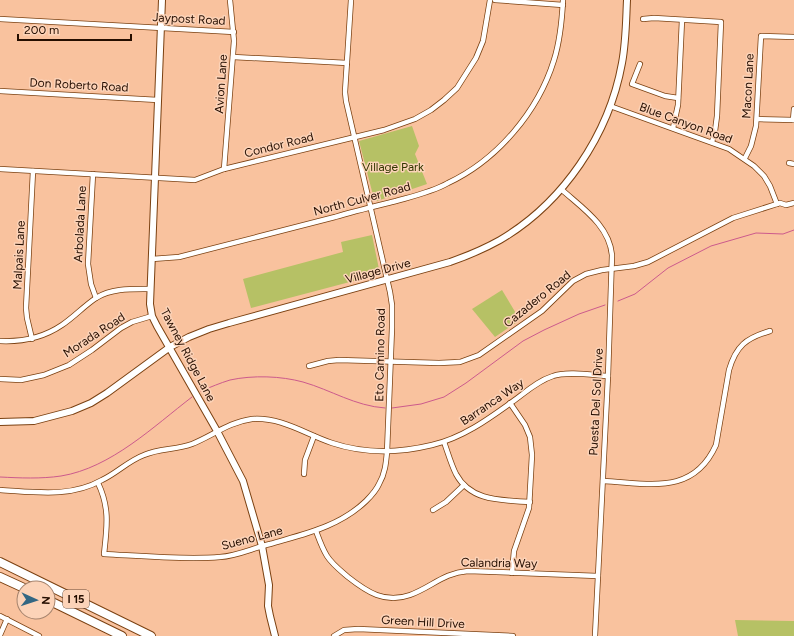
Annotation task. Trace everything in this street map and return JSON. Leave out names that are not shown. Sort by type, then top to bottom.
[{"type":"highway","name":"I 15","points":[[0,562],[152,636]]},
{"type":"highway","points":[[0,577],[16,584]]},
{"type":"highway","name":"I 15","points":[[56,604],[122,636]]},
{"type":"main road","name":"Tawney Ridge Lane","points":[[162,0],[150,289],[152,316],[217,431],[243,481],[262,546],[270,585],[268,599],[275,636]]},
{"type":"main road","name":"Village Drive","points":[[0,422],[34,421],[72,411],[91,403],[170,347],[189,337],[229,322],[450,262],[495,242],[519,226],[540,210],[572,176],[588,152],[599,131],[610,106],[622,64],[626,34],[627,0]]},
{"type":"street","name":"Avion Lane","points":[[224,169],[234,32],[230,0]]},
{"type":"street","name":"Eto Camino Road","points":[[351,0],[346,101],[387,280],[392,315],[387,452]]},
{"type":"street","name":"Condor Road","points":[[0,169],[195,180],[224,169],[384,130],[415,119],[431,110],[457,88],[473,63],[483,41],[488,22],[490,0]]},
{"type":"street","points":[[495,0],[563,2]]},
{"type":"street","name":"North Culver Road","points":[[152,259],[179,257],[428,192],[448,183],[479,164],[507,139],[526,116],[548,77],[558,43],[563,2]]},
{"type":"street","name":"Jaypost Road","points":[[0,19],[234,32]]},
{"type":"street","points":[[643,19],[721,22],[717,124],[712,142]]},
{"type":"street","points":[[673,128],[677,113],[682,20]]},
{"type":"street","name":"Macon Lane","points":[[745,158],[754,137],[757,119],[761,36],[794,37]]},
{"type":"street","points":[[233,56],[347,63]]},
{"type":"street","points":[[640,64],[632,84],[665,96],[678,98]]},
{"type":"street","name":"Don Roberto Road","points":[[0,91],[158,100]]},
{"type":"street","name":"Blue Canyon Road","points":[[610,106],[712,142],[745,158],[764,176],[770,186],[777,204]]},
{"type":"street","points":[[757,119],[794,120],[794,108]]},
{"type":"street","name":"Malpais Lane","points":[[32,339],[26,318],[26,308],[33,171]]},
{"type":"street","name":"Arbolada Lane","points":[[92,174],[88,264],[91,284],[96,298]]},
{"type":"street","name":"Puesta Del Sol Drive","points":[[561,189],[597,222],[606,233],[611,247],[608,376],[595,636]]},
{"type":"street","name":"Cazadero Road","points":[[309,366],[339,360],[448,363],[460,362],[473,358],[485,352],[542,311],[573,281],[593,272],[634,266],[648,262],[733,218],[780,203],[786,205],[794,203]]},
{"type":"street","points":[[0,341],[32,339],[53,330],[96,298],[120,290],[150,289]]},
{"type":"street","name":"Morada Road","points":[[0,379],[21,380],[44,375],[68,365],[92,350],[121,328],[132,322],[152,316]]},
{"type":"street","points":[[603,481],[662,484],[686,479],[697,472],[711,456],[716,445],[729,370],[734,355],[747,340],[759,334],[770,331]]},
{"type":"street","name":"Barranca Way","points":[[0,490],[64,493],[76,490],[98,482],[140,456],[155,451],[190,445],[226,426],[243,421],[266,419],[286,424],[332,443],[348,447],[387,452],[417,449],[444,442],[475,427],[534,385],[554,375],[584,374],[608,376]]},
{"type":"street","points":[[510,403],[525,425],[531,441],[532,455],[528,514],[514,551],[512,573]]},
{"type":"street","points":[[304,474],[305,460],[314,436]]},
{"type":"street","points":[[444,442],[456,474],[464,485],[474,493],[487,498],[530,502]]},
{"type":"street","name":"Sueno Lane","points":[[98,482],[103,494],[106,511],[104,554],[220,557],[237,554],[316,531],[344,518],[354,511],[374,492],[383,476],[387,452]]},
{"type":"street","points":[[433,510],[446,502],[464,485]]},
{"type":"street","name":"Calandria Way","points":[[316,531],[320,544],[331,561],[357,584],[372,594],[378,596],[395,598],[410,595],[444,577],[459,572],[598,576]]},
{"type":"street","points":[[0,616],[40,636]]},
{"type":"street","points":[[0,635],[7,619]]},
{"type":"street","name":"Green Hill Drive","points":[[334,636],[344,630],[358,629],[513,636]]},
{"type":"green space","name":"Village Park","points":[[412,126],[419,146],[415,154],[427,184],[377,201],[374,199],[359,141]]},
{"type":"green space","points":[[372,235],[380,274],[251,308],[243,279],[343,252],[341,242]]},
{"type":"green space","points":[[502,290],[520,320],[495,337],[472,309]]},
{"type":"green space","points":[[735,620],[794,621],[794,636],[738,636]]},
{"type":"waterway","points":[[618,301],[635,294],[668,268],[711,246],[756,233],[783,234],[794,230]]},
{"type":"waterway","points":[[392,408],[421,404],[444,397],[466,383],[523,341],[579,314],[605,305]]},
{"type":"waterway","points":[[201,391],[226,381],[239,378],[276,377],[303,382],[353,401],[374,407],[385,408]]},
{"type":"waterway","points":[[0,477],[38,478],[61,476],[97,464],[114,455],[147,433],[192,397]]}]
